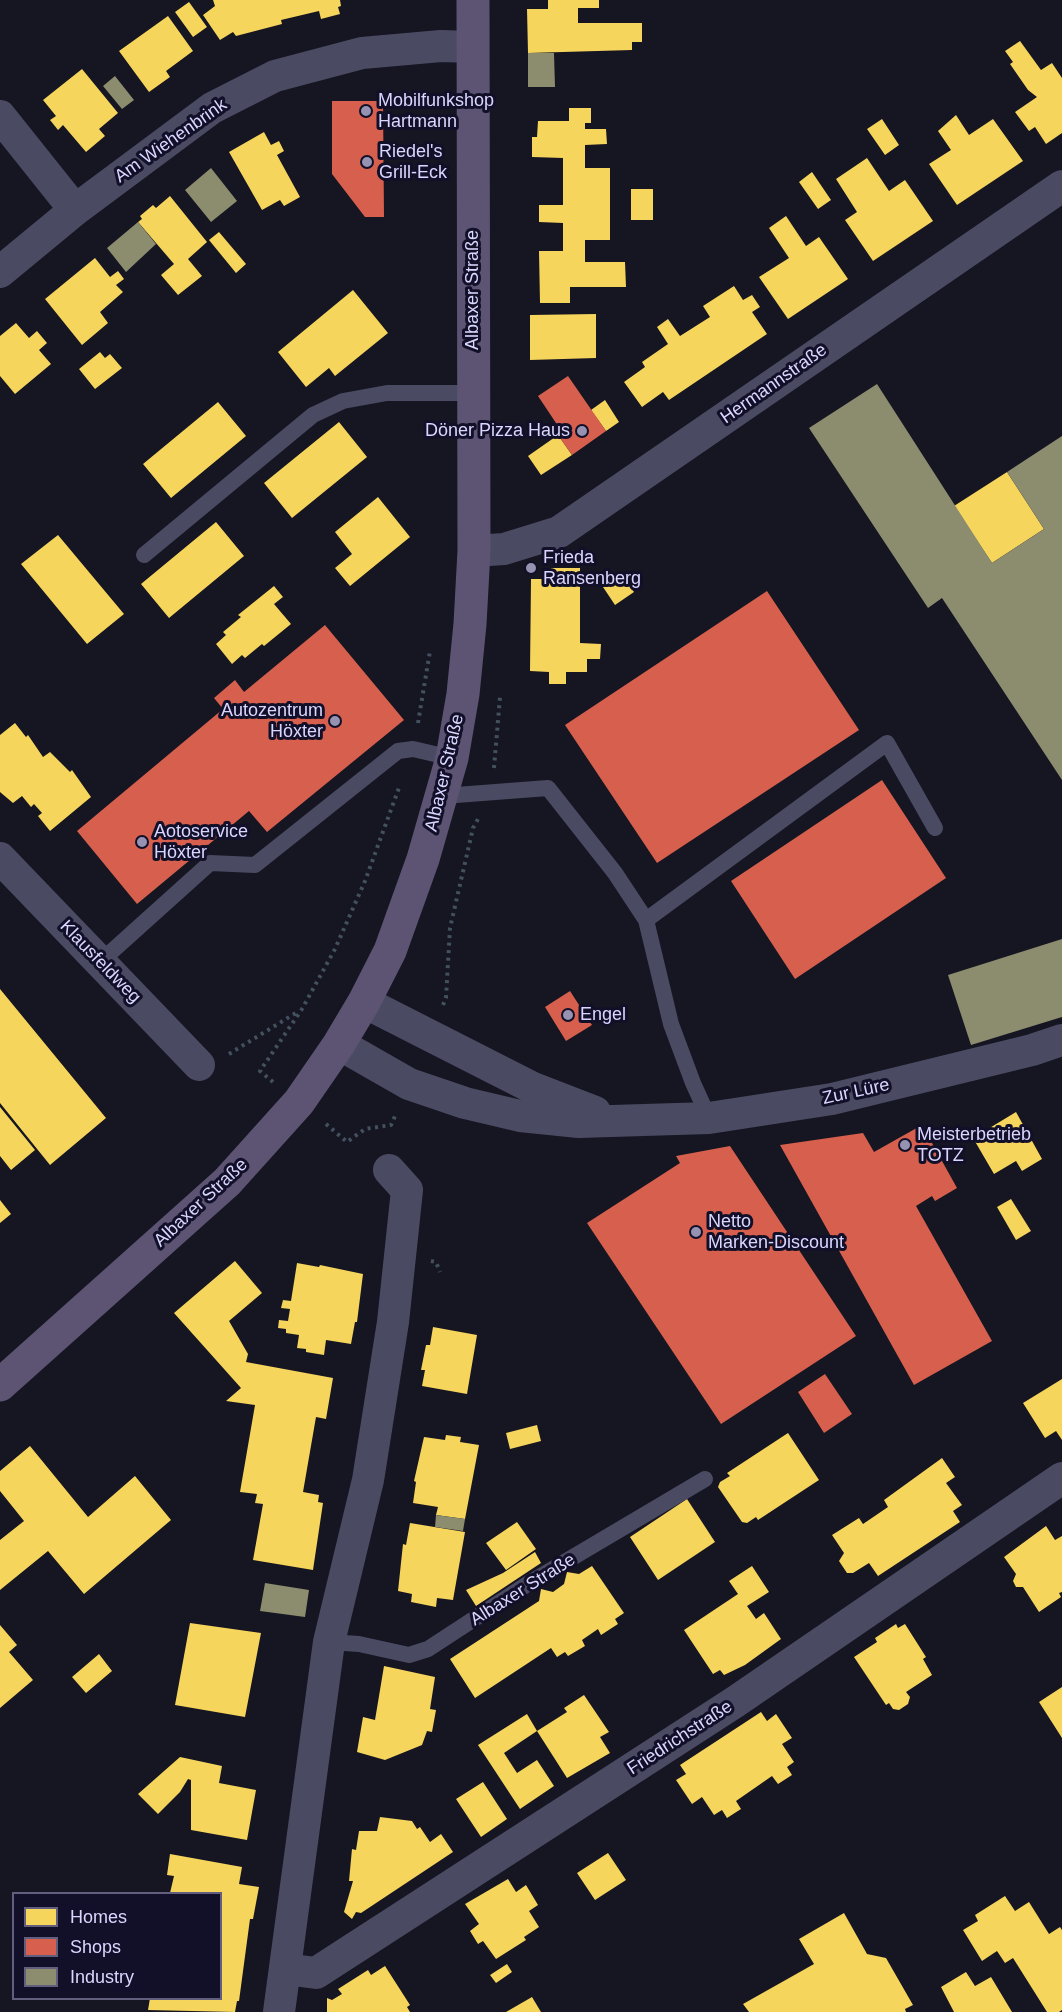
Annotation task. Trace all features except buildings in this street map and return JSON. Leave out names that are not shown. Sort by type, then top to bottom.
[{"type":"main road","name":"Albaxer Straße","points":[[0,1385],[227,1182],[298,1102],[339,1044],[364,1002],[405,913],[443,796],[452,758],[463,694],[474,551],[473,0]]},
{"type":"street","name":"Am Wiehenbrink","points":[[0,272],[75,210],[212,108],[275,76],[362,53],[441,46],[473,47]]},
{"type":"street","points":[[0,116],[75,210]]},
{"type":"street","name":"Hermannstraße","points":[[474,551],[504,549],[559,532],[1062,186]]},
{"type":"street","name":"Klausfeldweg","points":[[0,858],[199,1065]]},
{"type":"street","name":"Zur Lüre","points":[[364,1002],[533,1088],[584,1110],[646,1122]]},
{"type":"street","name":"Zur Lüre","points":[[339,1044],[409,1084],[476,1106],[520,1116],[567,1121],[646,1122],[709,1118],[832,1099],[1032,1050],[1062,1040]]},
{"type":"street","points":[[279,2012],[329,1642],[368,1480],[393,1322],[407,1190],[389,1170]]},
{"type":"street","name":"Friedrichstraße","points":[[286,1969],[316,1973],[735,1702],[1062,1478]]},
{"type":"lane","points":[[144,555],[313,415],[343,401],[387,393],[474,393]]},
{"type":"lane","points":[[646,920],[886,743],[935,828]]},
{"type":"lane","points":[[100,962],[210,863],[255,865],[398,752],[413,749],[452,758]]},
{"type":"lane","points":[[443,796],[548,788],[615,873],[646,920],[670,1023],[709,1118]]},
{"type":"lane","name":"Albaxer Straße","points":[[329,1642],[359,1644],[409,1655],[428,1649],[494,1609],[526,1585],[705,1479]]},
{"type":"path","points":[[260,1071],[302,1009],[335,950],[365,881],[413,749],[431,647]]},
{"type":"path","points":[[446,998],[450,928],[473,828],[492,793]]},
{"type":"path","points":[[199,1065],[224,1057],[302,1009]]},
{"type":"path","points":[[347,1142],[365,1129],[391,1125]]},
{"type":"place","name":"Mobilfunkshop Hartmann","points":[[366,111]]},
{"type":"place","name":"Riedel's Grill-Eck","points":[[367,162]]},
{"type":"place","name":"Döner Pizza Haus","points":[[582,431]]},
{"type":"place","name":"Frieda Ransenberg","points":[[531,568]]},
{"type":"place","name":"Autozentrum Höxter","points":[[335,721]]},
{"type":"place","name":"Aotoservice Höxter","points":[[142,842]]},
{"type":"place","name":"Engel","points":[[568,1015]]},
{"type":"place","name":"Meisterbetrieb TOTZ","points":[[905,1145]]},
{"type":"place","name":"Netto Marken-Discount","points":[[696,1232]]}]
